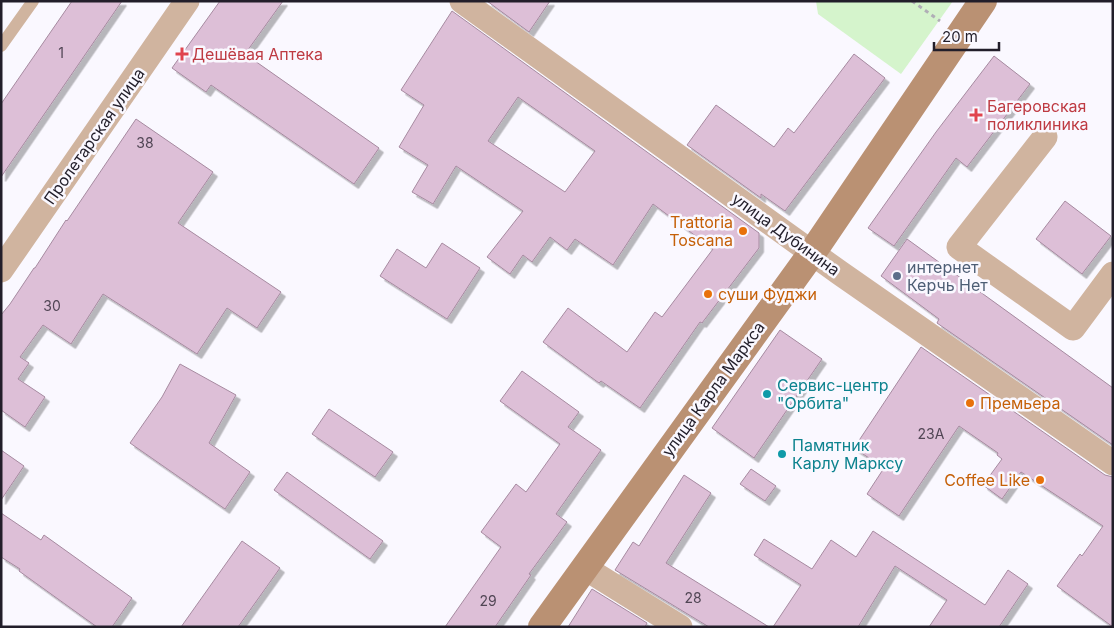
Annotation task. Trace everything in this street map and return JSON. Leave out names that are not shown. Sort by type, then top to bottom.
[{"type":"main road","name":"улица Карла Маркса","points":[[542,627],[812,253],[983,1]]},
{"type":"street","name":"Пролетарская улица","points":[[1,270],[187,1]]},
{"type":"street","name":"улица Дубинина","points":[[462,1],[840,273],[1113,464]]},
{"type":"street","points":[[1045,137],[959,247],[1073,328],[1113,274]]},
{"type":"street","points":[[585,568],[680,627]]},
{"type":"lane","points":[[1,46],[33,1]]},
{"type":"path","points":[[912,1],[959,35]]},
{"type":"green space","points":[[816,1],[953,1],[901,74],[818,14]]},
{"type":"building","points":[[72,1],[122,1],[1,177],[1,104]]},
{"type":"building","points":[[220,1],[283,1],[245,54],[379,148],[354,184],[211,85],[206,92],[172,68]]},
{"type":"building","points":[[487,1],[550,1],[529,32]]},
{"type":"building","points":[[452,11],[759,233],[759,248],[702,323],[700,322],[640,408],[601,381],[599,383],[543,342],[568,308],[627,352],[655,312],[662,317],[713,249],[653,204],[613,265],[575,239],[567,250],[550,237],[532,262],[523,255],[510,274],[487,257],[523,211],[456,166],[433,204],[412,192],[428,165],[399,147],[424,105],[401,90]],"holes":[[[518,97],[595,151],[565,192],[488,141]]]},
{"type":"building","points":[[854,54],[885,78],[785,211],[761,194],[761,198],[687,145],[716,105],[774,147],[788,128],[794,133]]},
{"type":"building","points":[[994,56],[1030,84],[967,167],[956,158],[894,246],[868,228],[936,132]]},
{"type":"building","points":[[136,119],[213,172],[178,223],[281,292],[257,328],[227,308],[197,354],[103,294],[71,344],[43,325],[20,357],[29,363],[18,379],[45,397],[25,427],[1,410],[1,315]]},
{"type":"building","points":[[1065,201],[1111,236],[1082,274],[1036,239]]},
{"type":"building","points":[[907,239],[1113,388],[1113,445],[937,323],[939,319],[881,276]]},
{"type":"building","points":[[442,243],[480,268],[447,319],[380,276],[397,249],[426,268]]},
{"type":"building","name":"Сервис-центр \"Орбита\"","points":[[780,330],[822,359],[754,458],[712,428]]},
{"type":"building","points":[[921,347],[1105,475],[1113,477],[1113,627],[1057,586],[1080,554],[1082,556],[1103,526],[1021,472],[1002,499],[983,485],[1002,459],[997,455],[998,453],[959,426],[899,516],[867,494],[884,468],[854,448]]},
{"type":"building","points":[[180,364],[236,395],[209,443],[250,472],[225,509],[130,443],[162,397]]},
{"type":"building","points":[[522,371],[579,412],[568,427],[601,450],[556,514],[567,522],[529,574],[531,575],[495,627],[445,627],[501,547],[481,532],[516,484],[526,492],[560,444],[500,401]]},
{"type":"building","points":[[329,409],[393,452],[375,477],[312,434]]},
{"type":"building","points":[[1,450],[24,466],[1,500]]},
{"type":"building","points":[[751,469],[776,486],[765,501],[740,484]]},
{"type":"building","points":[[287,472],[383,541],[370,559],[274,490]]},
{"type":"building","points":[[684,475],[711,493],[666,563],[769,627],[709,627],[615,570],[633,542],[639,546]]},
{"type":"building","points":[[1,513],[41,540],[44,535],[132,598],[112,627],[97,627],[1,557]]},
{"type":"building","points":[[873,531],[985,605],[1008,570],[1028,584],[999,627],[929,627],[947,600],[895,566],[858,627],[773,627],[801,585],[754,555],[764,539],[812,569],[831,540],[856,557]]},
{"type":"building","points":[[242,541],[280,568],[238,627],[181,627]]},
{"type":"building","points":[[592,589],[647,623],[645,627],[568,627]]},
{"type":"place","name":"Дешёвая Аптека","points":[[182,54]]},
{"type":"place","name":"Багеровская поликлиника","points":[[976,115]]},
{"type":"place","name":"Trattoria Toscana","points":[[743,231]]},
{"type":"place","name":"интернет Керчь Нет","points":[[897,276]]},
{"type":"place","name":"суши Фуджи","points":[[708,294]]},
{"type":"place","name":"Сервис-центр \"Орбита\"","points":[[767,394]]},
{"type":"place","name":"Премьера","points":[[970,403]]},
{"type":"place","name":"Памятник Карлу Марксу","points":[[782,454]]},
{"type":"place","name":"Coffee Like","points":[[1040,480]]}]
